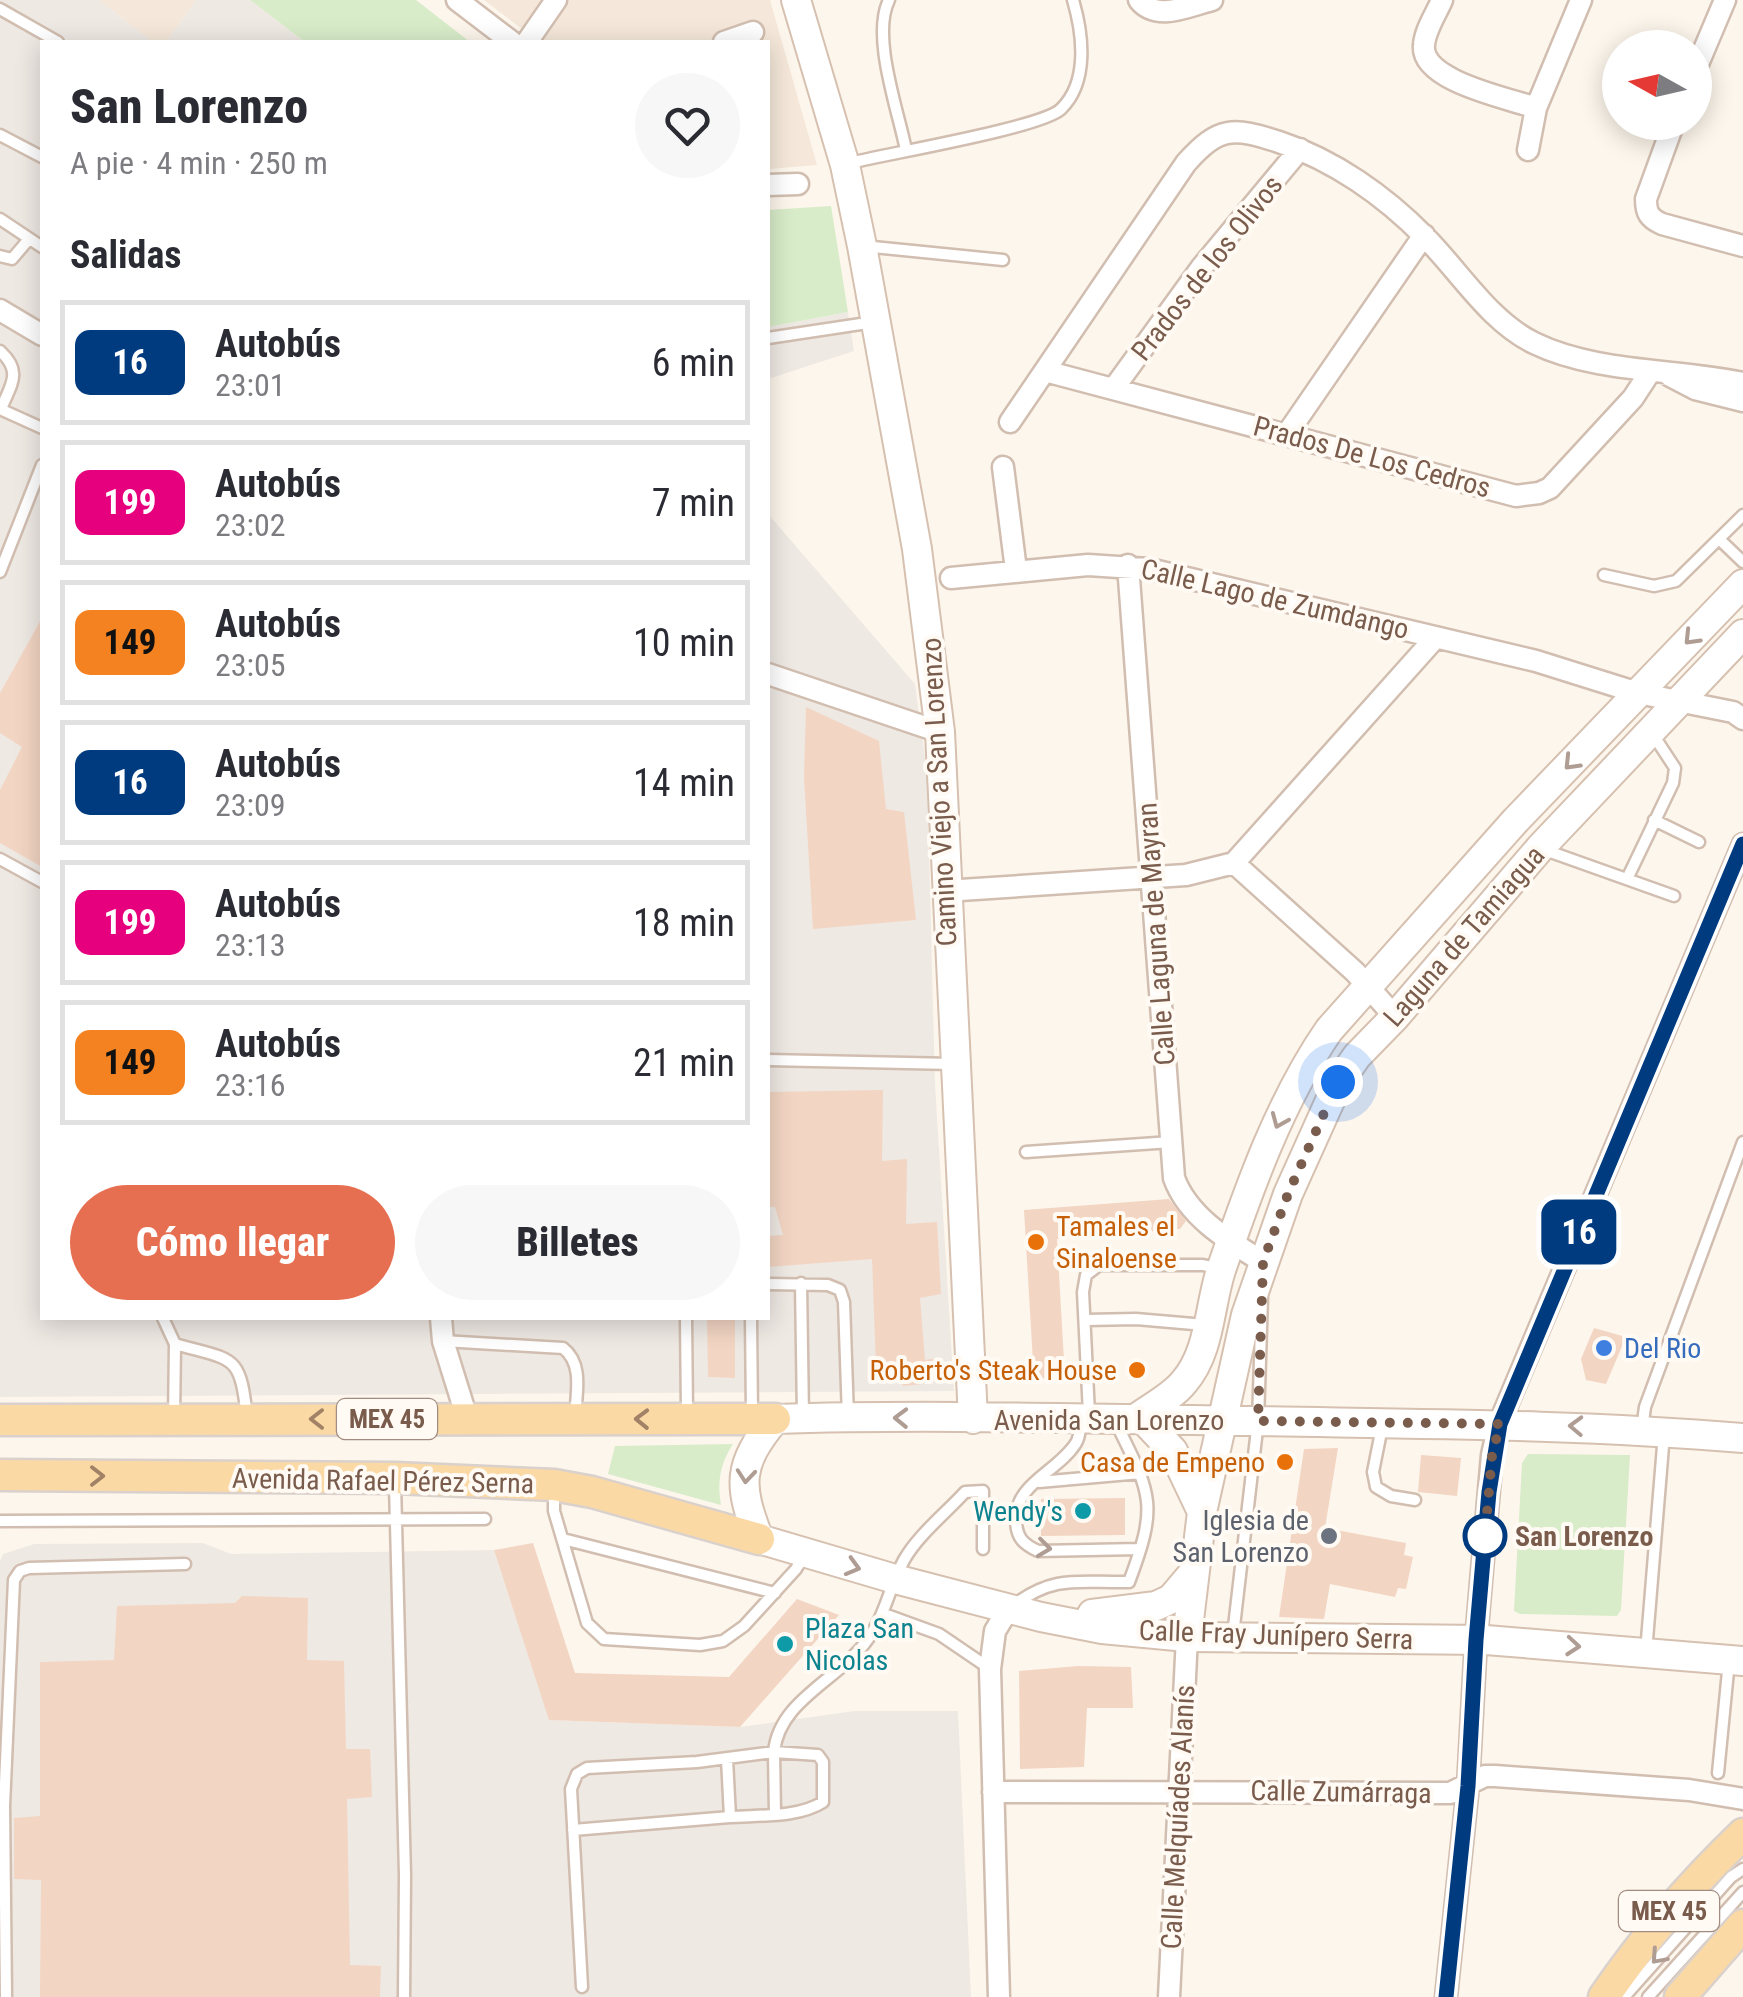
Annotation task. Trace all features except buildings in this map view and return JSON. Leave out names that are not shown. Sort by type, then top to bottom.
[{"type":"main road","name":"Camino Viejo a San Lorenzo","points":[[796,0],[845,165],[862,246],[917,550],[940,732],[972,1419]]},
{"type":"main road","name":"Laguna de Tamiagua","points":[[1112,1419],[1184,1384],[1199,1358],[1221,1269],[1279,1119],[1328,1030],[1516,820],[1743,584]]},
{"type":"main road","name":"Laguna de Tamiagua","points":[[1187,1638],[1202,1512],[1246,1315],[1288,1194],[1338,1082],[1356,1056],[1396,1017],[1540,848],[1743,634]]},
{"type":"main road","points":[[1112,1419],[1174,1451],[1202,1512]]},
{"type":"main road","name":"MEX 45","points":[[0,1420],[776,1420]]},
{"type":"main road","name":"Avenida San Lorenzo","points":[[776,1420],[1383,1421],[1653,1430],[1743,1438]]},
{"type":"main road","points":[[759,1538],[747,1507],[744,1468],[753,1447],[776,1420]]},
{"type":"main road","name":"Avenida Rafael Pérez Serna","points":[[0,1475],[396,1478],[554,1486],[592,1492],[759,1538]]},
{"type":"main road","name":"Calle Fray Junípero Serra","points":[[759,1538],[895,1579],[1102,1629],[1187,1638],[1476,1640],[1736,1661]]},
{"type":"main road","points":[[1040,1617],[1129,1612],[1156,1606],[1171,1599],[1194,1573]]},
{"type":"main road","name":"MEX 45","points":[[1604,1997],[1647,1936],[1701,1874],[1743,1834]]},
{"type":"main road","name":"MEX 45","points":[[1689,1994],[1743,1924]]},
{"type":"street","points":[[457,0],[509,40]]},
{"type":"street","points":[[528,40],[556,0]]},
{"type":"street","points":[[1142,4],[1164,12],[1212,0]]},
{"type":"street","points":[[1442,0],[1427,33],[1427,62],[1440,75],[1536,108]]},
{"type":"street","points":[[1528,150],[1536,108],[1581,0]]},
{"type":"street","points":[[1712,32],[1726,0]]},
{"type":"street","points":[[730,40],[753,32]]},
{"type":"street","points":[[1010,422],[1186,162],[1224,131],[1300,149],[1344,170],[1424,235],[1519,336],[1554,352],[1659,373],[1700,374],[1743,383]]},
{"type":"street","points":[[1667,140],[1646,199],[1646,211],[1652,220],[1743,246]]},
{"type":"street","name":"Prados de los Olivos","points":[[1114,388],[1201,268],[1300,149]]},
{"type":"street","points":[[770,185],[798,184]]},
{"type":"street","points":[[1286,434],[1424,235]]},
{"type":"street","points":[[0,310],[40,335]]},
{"type":"street","name":"Prados De Los Cedros","points":[[1045,371],[1516,496],[1539,493],[1561,478],[1659,373]]},
{"type":"street","points":[[1659,373],[1743,401]]},
{"type":"street","points":[[1003,467],[1016,570]]},
{"type":"street","name":"Calle Lago de Zumdango","points":[[951,578],[1016,570],[1128,565],[1536,661],[1638,692],[1733,712],[1743,719]]},
{"type":"street","name":"Calle Laguna de Mayran","points":[[1128,565],[1170,1142],[1178,1191],[1188,1205],[1232,1242],[1263,1262]]},
{"type":"street","points":[[946,891],[1186,875],[1234,863],[1436,637]]},
{"type":"street","points":[[770,675],[940,732]]},
{"type":"street","points":[[1446,1997],[1468,1786],[1492,1456],[1500,1424],[1743,844]]},
{"type":"street","points":[[1234,863],[1367,985],[1396,1017]]},
{"type":"street","points":[[441,1320],[466,1418]]},
{"type":"street","points":[[999,1997],[990,1669],[995,1632],[1009,1608]]},
{"type":"street","name":"Calle Melquíades Alanís","points":[[1169,1997],[1187,1638]]},
{"type":"street","name":"Calle Zumárraga","points":[[993,1792],[1450,1792],[1485,1776],[1495,1776],[1656,1787],[1743,1800]]},
{"type":"lane","points":[[889,0],[882,25],[884,48],[906,150]]},
{"type":"lane","points":[[845,165],[1029,124],[1060,112],[1070,98],[1082,64],[1072,0]]},
{"type":"lane","points":[[0,9],[54,40]]},
{"type":"lane","points":[[0,135],[40,156]]},
{"type":"lane","points":[[0,218],[40,246]]},
{"type":"lane","points":[[0,256],[12,260],[30,239]]},
{"type":"lane","points":[[862,246],[1002,260]]},
{"type":"lane","points":[[770,338],[875,322]]},
{"type":"lane","points":[[0,350],[12,362],[14,376],[0,409],[40,427]]},
{"type":"lane","points":[[0,572],[40,470]]},
{"type":"lane","points":[[1604,575],[1664,586],[1676,581],[1743,515]]},
{"type":"lane","points":[[1719,539],[1743,562]]},
{"type":"lane","points":[[1628,880],[1673,783],[1675,768],[1650,732]]},
{"type":"lane","points":[[1654,820],[1699,842]]},
{"type":"lane","points":[[1540,848],[1674,896]]},
{"type":"lane","points":[[0,860],[40,881]]},
{"type":"lane","points":[[770,1060],[954,1064]]},
{"type":"lane","points":[[1026,1152],[1170,1142]]},
{"type":"lane","points":[[1646,1653],[1653,1430],[1646,1407],[1743,1142]]},
{"type":"lane","points":[[1232,1638],[1258,1421],[1263,1262]]},
{"type":"lane","points":[[1129,1612],[1129,1582],[1150,1501],[1112,1419],[1086,1320],[1086,1274],[1099,1265],[1203,1265],[1221,1269]]},
{"type":"lane","points":[[776,1420],[801,1283]]},
{"type":"lane","points":[[770,1284],[836,1286],[843,1296],[848,1418]]},
{"type":"lane","points":[[1086,1320],[1136,1319],[1208,1325]]},
{"type":"lane","points":[[164,1320],[175,1344],[174,1420]]},
{"type":"lane","points":[[686,1320],[687,1420]]},
{"type":"lane","points":[[751,1320],[776,1420]]},
{"type":"lane","points":[[444,1341],[550,1344],[563,1348],[576,1367],[575,1418]]},
{"type":"lane","points":[[175,1344],[227,1358],[242,1374],[247,1420]]},
{"type":"lane","points":[[1112,1419],[1026,1488],[1015,1513],[1016,1532],[1026,1545],[1038,1551],[1139,1548]]},
{"type":"lane","points":[[1383,1421],[1373,1472],[1376,1487],[1391,1496],[1416,1500]]},
{"type":"lane","points":[[1038,1482],[1140,1473]]},
{"type":"lane","points":[[396,1478],[404,1997]]},
{"type":"lane","points":[[554,1486],[554,1511],[587,1623],[604,1638],[713,1644],[734,1636],[806,1553]]},
{"type":"lane","points":[[774,1814],[776,1734],[793,1708],[865,1644],[884,1614],[906,1556],[965,1492],[982,1491],[983,1548]]},
{"type":"lane","points":[[0,1521],[485,1519]]},
{"type":"lane","points":[[563,1539],[774,1593]]},
{"type":"lane","points":[[6,1997],[4,1806],[14,1580],[30,1568],[185,1564]]},
{"type":"lane","points":[[1009,1608],[1036,1588],[1053,1583],[1129,1582]]},
{"type":"lane","points":[[884,1614],[940,1634],[990,1669]]},
{"type":"lane","points":[[1718,1772],[1736,1661]]},
{"type":"lane","points":[[573,1830],[811,1810],[823,1802],[823,1762],[810,1752],[774,1752],[587,1768],[578,1774],[570,1789],[582,1988]]},
{"type":"lane","points":[[727,1758],[730,1817]]},
{"type":"lane","points":[[1624,1997],[1731,1877],[1743,1869]]},
{"type":"lane","points":[[1648,1997],[1743,1892]]},
{"type":"shaded area","points":[[0,0],[99,0],[150,40],[40,40],[40,1320],[770,1320],[770,516],[915,684],[927,772],[935,1084],[954,1391],[0,1397]]},
{"type":"shaded area","points":[[99,0],[196,0],[167,40],[150,40]]},
{"type":"shaded area","points":[[196,0],[250,0],[302,40],[167,40]]},
{"type":"shaded area","points":[[484,0],[770,0],[817,165],[770,169],[770,40],[536,40]]},
{"type":"shaded area","points":[[848,312],[854,351],[770,378],[770,327]]},
{"type":"shaded area","points":[[203,1543],[231,1554],[494,1550],[550,1720],[740,1727],[855,1711],[958,1711],[971,1997],[0,1997],[3,1554],[34,1544]]},
{"type":"green space","points":[[250,0],[416,0],[467,40],[302,40]]},
{"type":"green space","points":[[831,206],[848,312],[770,327],[770,210]]},
{"type":"green space","points":[[733,1444],[721,1473],[721,1505],[608,1474],[615,1446]]},
{"type":"green space","points":[[1528,1454],[1630,1455],[1621,1610],[1617,1616],[1514,1611],[1522,1463]]},
{"type":"bus line","name":"16","points":[[1446,1997],[1468,1786],[1492,1456],[1500,1424],[1534,1335],[1743,844]]},
{"type":"place","name":"Tamales el Sinaloense","points":[[1036,1242]]},
{"type":"place","name":"Del Rio","points":[[1604,1348]]},
{"type":"place","name":"Roberto's Steak House","points":[[1137,1370]]},
{"type":"place","name":"Casa de Empeno","points":[[1285,1462]]},
{"type":"place","name":"Wendy's","points":[[1083,1511]]},
{"type":"place","name":"Iglesia de San Lorenzo","points":[[1329,1536]]},
{"type":"place","name":"San Lorenzo","points":[[1485,1536]]},
{"type":"place","name":"Plaza San Nicolas","points":[[785,1644]]},
{"type":"route","points":[[1338,1082],[1288,1194],[1263,1262],[1258,1421],[1500,1424],[1492,1456],[1485,1536]]}]
